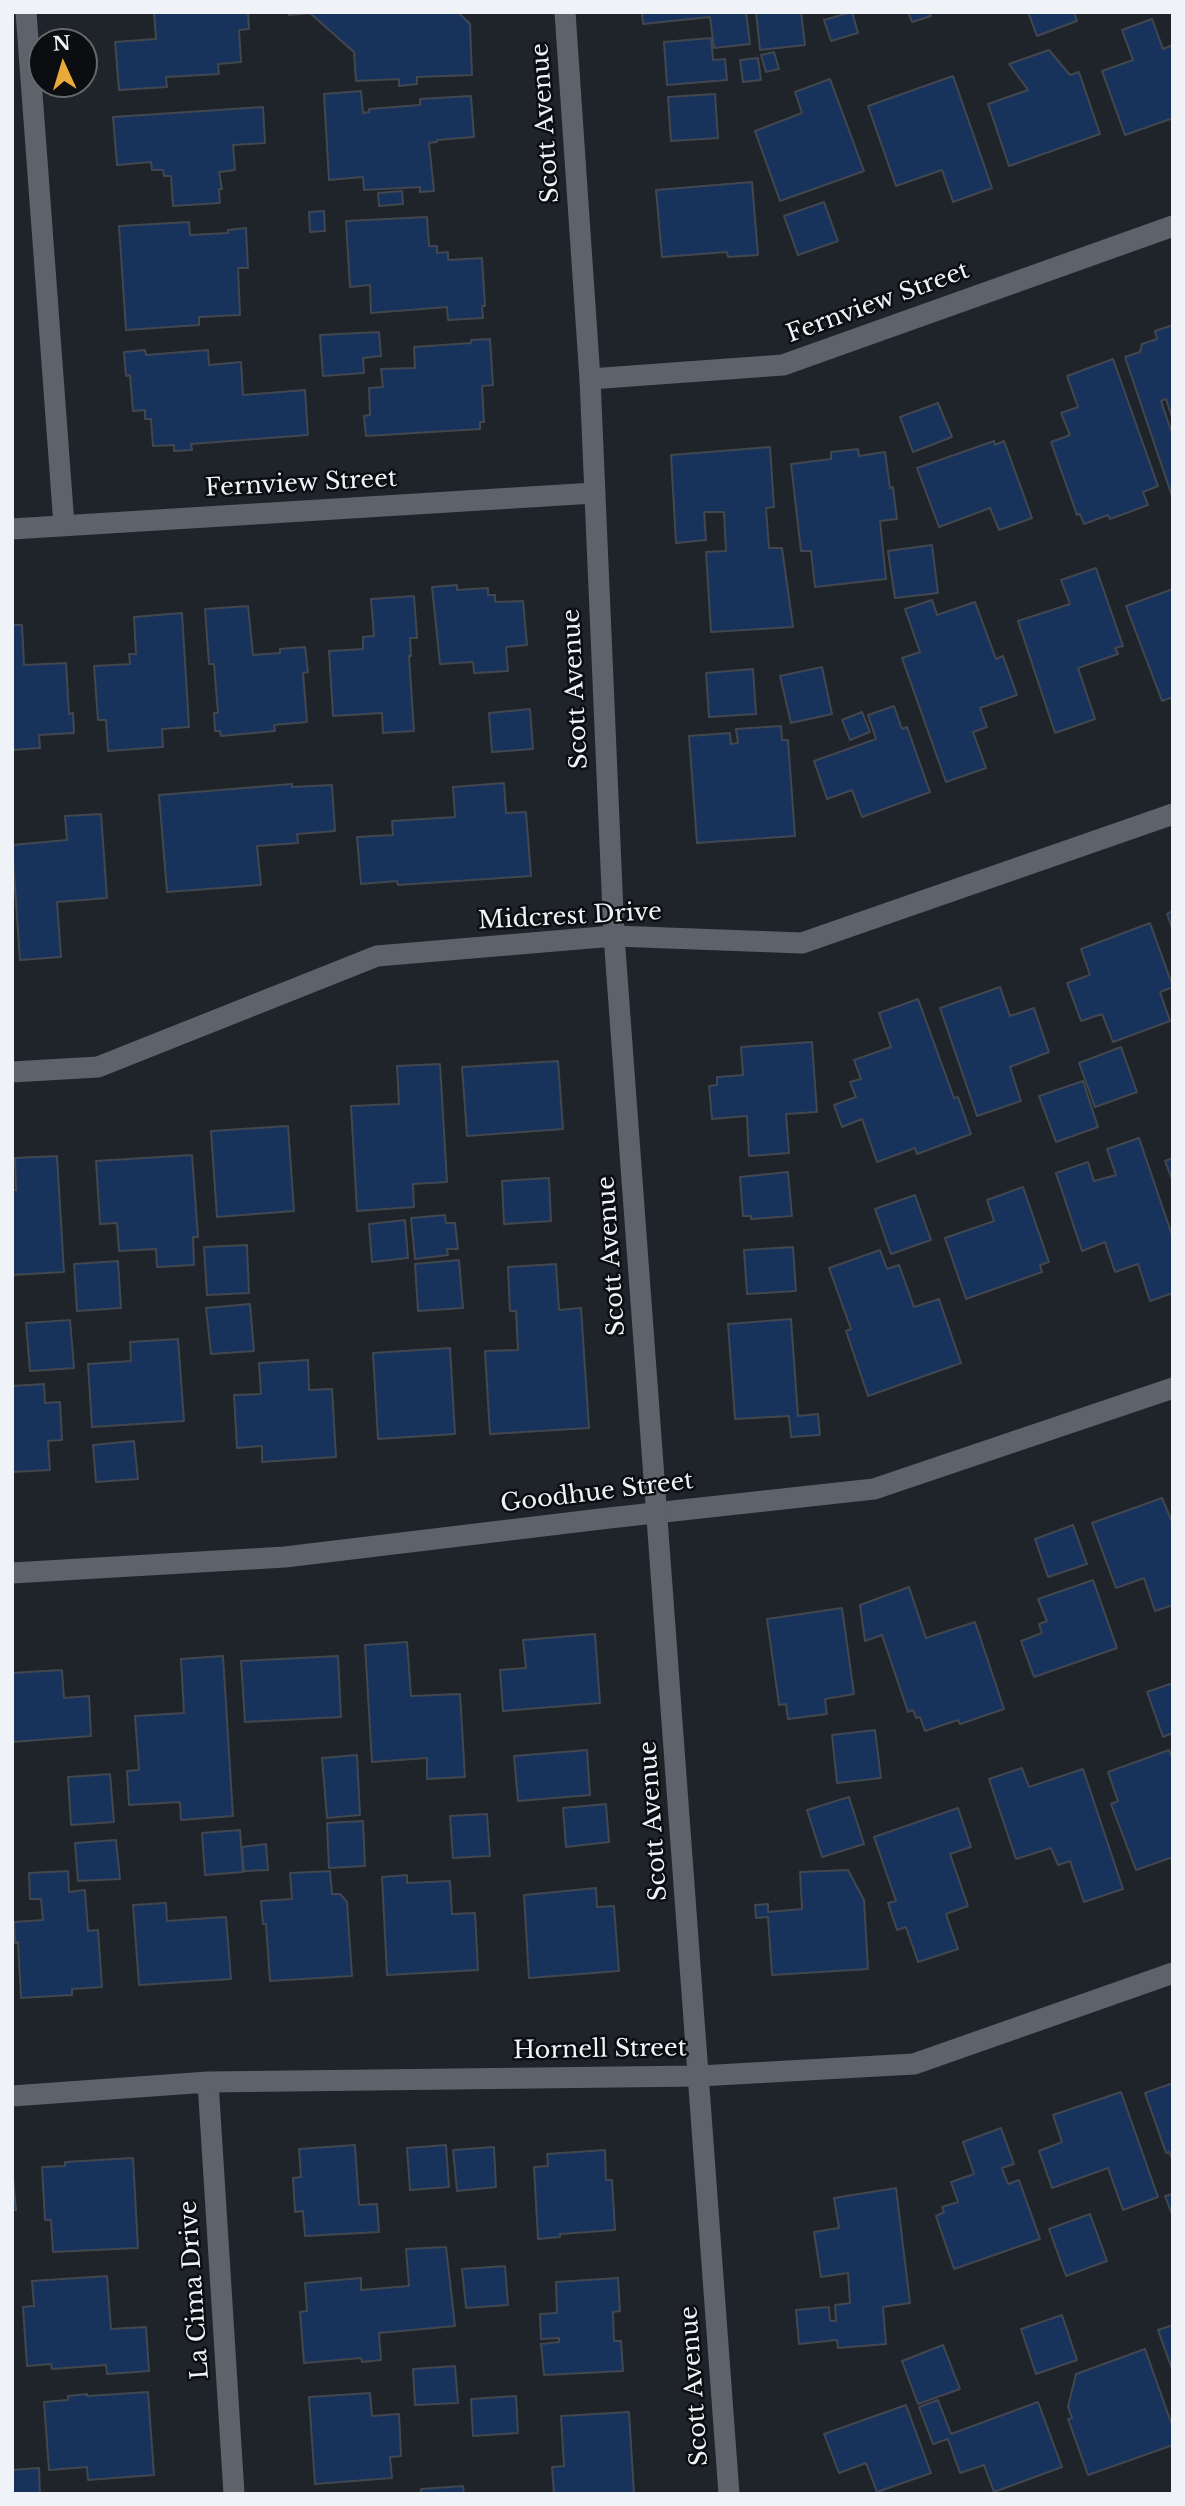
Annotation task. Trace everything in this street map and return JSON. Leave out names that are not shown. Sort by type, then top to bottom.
[{"type":"street","points":[[26,12],[64,525]]},
{"type":"street","name":"Scott Avenue","points":[[565,12],[590,379],[614,936],[729,2494]]},
{"type":"street","name":"Fernview Street","points":[[590,379],[783,365],[1173,226]]},
{"type":"street","name":"Fernview Street","points":[[12,529],[594,493]]},
{"type":"street","name":"Midcrest Drive","points":[[12,1072],[98,1068],[377,956],[614,936],[802,943],[1173,814]]},
{"type":"street","name":"Goodhue Street","points":[[12,1573],[285,1557],[874,1489],[1173,1388]]},
{"type":"street","name":"Hornell Street","points":[[12,2096],[208,2082],[699,2076],[914,2064],[1173,1973]]},
{"type":"street","name":"La Cima Drive","points":[[208,2082],[234,2494]]},
{"type":"building","points":[[154,12],[248,12],[249,29],[239,30],[241,62],[218,64],[219,74],[166,77],[167,87],[119,90],[115,42],[156,39]]},
{"type":"building","points":[[289,12],[458,12],[470,24],[472,75],[417,77],[417,84],[399,86],[399,79],[356,81],[354,52],[310,13],[289,15]]},
{"type":"building","points":[[642,12],[746,12],[750,44],[714,48],[710,17],[643,24]]},
{"type":"building","points":[[756,12],[801,12],[805,45],[760,50]]},
{"type":"building","points":[[852,12],[858,33],[831,41],[824,20]]},
{"type":"building","points":[[908,12],[929,12],[931,16],[912,22]]},
{"type":"building","points":[[1028,12],[1074,12],[1077,21],[1037,36]]},
{"type":"building","points":[[1152,19],[1163,49],[1173,45],[1173,118],[1125,135],[1102,71],[1133,60],[1122,30]]},
{"type":"building","points":[[711,38],[713,60],[725,59],[727,80],[667,85],[664,42]]},
{"type":"building","points":[[1049,50],[1070,75],[1079,72],[1100,134],[1009,166],[988,104],[1028,90],[1009,64]]},
{"type":"building","points":[[774,52],[779,69],[766,72],[761,55]]},
{"type":"building","points":[[758,58],[761,80],[743,82],[740,60]]},
{"type":"building","points":[[953,76],[992,188],[953,202],[942,170],[896,186],[868,106]]},
{"type":"building","points":[[830,79],[864,171],[780,201],[755,131],[802,113],[795,92]]},
{"type":"building","points":[[361,91],[363,113],[369,112],[369,109],[420,105],[420,99],[471,96],[474,137],[429,143],[434,191],[420,192],[420,187],[364,190],[363,177],[329,180],[324,94]]},
{"type":"building","points":[[715,94],[718,138],[671,141],[668,97]]},
{"type":"building","points":[[263,107],[265,143],[233,145],[235,170],[219,172],[222,189],[219,189],[220,203],[173,206],[171,176],[164,176],[163,170],[152,170],[151,162],[117,165],[113,117]]},
{"type":"building","points":[[752,182],[758,255],[728,257],[727,252],[662,257],[656,190]]},
{"type":"building","points":[[402,191],[403,204],[379,206],[378,193]]},
{"type":"building","points":[[824,202],[838,241],[798,255],[784,216]]},
{"type":"building","points":[[324,211],[325,231],[310,232],[309,212]]},
{"type":"building","points":[[427,217],[429,246],[437,246],[437,253],[448,252],[448,260],[482,258],[485,306],[482,306],[483,318],[448,320],[447,307],[371,313],[370,285],[350,287],[346,221]]},
{"type":"building","points":[[189,222],[190,235],[228,233],[228,230],[246,228],[248,268],[238,268],[240,315],[199,317],[199,325],[126,330],[119,226]]},
{"type":"building","points":[[1173,325],[1173,420],[1166,399],[1161,401],[1173,436],[1173,499],[1125,357],[1140,352],[1142,344],[1157,339],[1155,331]]},
{"type":"building","points":[[379,332],[381,356],[363,358],[364,373],[323,376],[320,335]]},
{"type":"building","points":[[490,339],[493,385],[482,386],[484,422],[480,422],[480,429],[366,436],[364,416],[370,415],[369,388],[383,387],[381,369],[415,368],[414,347]]},
{"type":"building","points":[[145,350],[146,355],[208,350],[209,365],[241,362],[243,395],[305,390],[308,435],[191,444],[192,450],[174,451],[174,445],[153,446],[151,419],[145,419],[145,410],[133,411],[130,375],[126,376],[124,352]]},
{"type":"building","points":[[1113,359],[1158,486],[1143,492],[1148,505],[1110,519],[1108,515],[1084,524],[1080,514],[1077,515],[1051,442],[1070,435],[1061,413],[1078,407],[1067,376]]},
{"type":"building","points":[[938,403],[952,437],[913,452],[900,417]]},
{"type":"building","points":[[994,441],[995,445],[1004,441],[1032,518],[999,530],[990,508],[939,527],[917,468]]},
{"type":"building","points":[[770,447],[774,507],[766,508],[769,548],[782,548],[793,627],[711,632],[706,552],[726,551],[724,512],[704,512],[706,540],[676,543],[671,455]]},
{"type":"building","points":[[858,449],[859,456],[885,452],[890,488],[893,487],[897,519],[880,521],[886,579],[815,587],[811,551],[801,551],[791,464],[831,459],[831,452]]},
{"type":"building","points":[[932,545],[938,593],[895,598],[888,551]]},
{"type":"building","points":[[1096,568],[1123,646],[1115,648],[1118,654],[1078,668],[1095,719],[1055,733],[1018,621],[1070,604],[1061,580]]},
{"type":"building","points":[[457,585],[457,590],[488,588],[488,595],[495,595],[495,602],[523,601],[527,645],[506,647],[508,671],[474,673],[473,662],[440,664],[432,587]]},
{"type":"building","points":[[1173,589],[1173,697],[1162,701],[1126,606]]},
{"type":"building","points":[[414,596],[417,638],[410,638],[409,656],[414,731],[383,733],[382,713],[333,716],[329,651],[363,649],[363,637],[374,636],[371,599]]},
{"type":"building","points":[[932,600],[937,615],[975,602],[996,659],[1003,656],[1017,695],[980,708],[987,727],[973,732],[986,768],[946,782],[902,658],[920,652],[905,609]]},
{"type":"building","points":[[248,606],[253,655],[280,653],[280,649],[305,647],[308,672],[303,673],[307,722],[274,725],[275,731],[221,736],[220,731],[215,731],[214,713],[218,713],[214,664],[209,664],[205,609]]},
{"type":"building","points":[[182,613],[189,727],[162,729],[163,747],[108,751],[106,720],[98,720],[94,666],[130,664],[129,654],[136,654],[134,617]]},
{"type":"building","points":[[12,625],[22,625],[24,665],[66,663],[69,714],[73,713],[74,733],[39,735],[40,748],[12,750]]},
{"type":"building","points":[[822,667],[832,714],[791,723],[780,676]]},
{"type":"building","points":[[753,669],[756,714],[709,717],[706,673]]},
{"type":"building","points":[[894,706],[902,729],[907,727],[930,792],[862,817],[852,790],[827,799],[814,761],[876,739],[868,715]]},
{"type":"building","points":[[530,709],[533,749],[492,752],[489,713]]},
{"type":"building","points":[[862,712],[870,732],[850,740],[842,720]]},
{"type":"building","points":[[781,726],[782,740],[788,740],[795,836],[697,843],[689,736],[730,733],[731,744],[738,743],[736,729]]},
{"type":"building","points":[[504,783],[506,813],[526,812],[531,876],[398,885],[397,881],[361,884],[357,837],[393,835],[392,821],[455,817],[453,787]]},
{"type":"building","points":[[292,784],[292,787],[332,785],[335,831],[297,834],[298,843],[257,846],[261,885],[167,892],[159,795]]},
{"type":"building","points":[[101,814],[107,898],[57,902],[61,957],[20,960],[12,845],[67,840],[65,816]]},
{"type":"building","points":[[1173,911],[1173,931],[1167,914]]},
{"type":"building","points":[[1150,923],[1173,987],[1160,992],[1170,1021],[1113,1042],[1102,1014],[1081,1021],[1067,983],[1090,975],[1081,949]]},
{"type":"building","points":[[1000,987],[1010,1016],[1034,1008],[1049,1052],[1010,1067],[1021,1101],[977,1116],[940,1008]]},
{"type":"building","points":[[918,999],[954,1098],[958,1097],[971,1134],[917,1154],[915,1148],[877,1162],[862,1119],[842,1127],[834,1105],[856,1097],[850,1082],[861,1079],[854,1060],[891,1047],[879,1013]]},
{"type":"building","points":[[812,1042],[817,1112],[786,1114],[789,1153],[749,1156],[747,1116],[712,1119],[709,1086],[717,1085],[717,1077],[743,1075],[741,1047]]},
{"type":"building","points":[[1121,1047],[1137,1092],[1095,1107],[1079,1063]]},
{"type":"building","points":[[558,1061],[563,1129],[467,1136],[462,1067]]},
{"type":"building","points":[[440,1064],[447,1182],[413,1184],[414,1207],[357,1211],[351,1106],[399,1104],[397,1066]]},
{"type":"building","points":[[1083,1081],[1098,1127],[1056,1142],[1039,1096]]},
{"type":"building","points":[[288,1126],[294,1211],[217,1217],[211,1131]]},
{"type":"building","points":[[1139,1138],[1173,1238],[1173,1293],[1150,1301],[1138,1264],[1115,1272],[1105,1242],[1082,1251],[1056,1173],[1088,1162],[1094,1181],[1116,1175],[1107,1149]]},
{"type":"building","points":[[192,1155],[198,1237],[193,1237],[194,1265],[157,1267],[156,1249],[119,1251],[117,1223],[100,1224],[96,1161]]},
{"type":"building","points":[[57,1156],[64,1272],[12,1275],[12,1190],[16,1190],[15,1158]]},
{"type":"building","points":[[1173,1158],[1173,1182],[1165,1161]]},
{"type":"building","points":[[788,1172],[792,1216],[751,1219],[751,1216],[743,1216],[740,1177]]},
{"type":"building","points":[[549,1178],[551,1221],[504,1224],[502,1181]]},
{"type":"building","points":[[1023,1187],[1049,1262],[1040,1265],[1042,1272],[966,1299],[945,1238],[994,1221],[987,1200]]},
{"type":"building","points":[[915,1195],[931,1240],[891,1254],[875,1209]]},
{"type":"building","points":[[445,1215],[446,1223],[455,1223],[458,1249],[447,1249],[448,1255],[415,1259],[411,1218]]},
{"type":"building","points":[[405,1220],[408,1258],[372,1262],[369,1224]]},
{"type":"building","points":[[247,1245],[249,1293],[207,1295],[204,1247]]},
{"type":"building","points":[[793,1247],[796,1291],[747,1294],[744,1250]]},
{"type":"building","points":[[880,1250],[887,1269],[899,1265],[914,1307],[939,1299],[961,1363],[868,1396],[846,1331],[851,1329],[829,1268]]},
{"type":"building","points":[[459,1260],[463,1308],[418,1311],[415,1264]]},
{"type":"building","points":[[118,1261],[121,1308],[77,1311],[74,1264]]},
{"type":"building","points":[[556,1264],[559,1310],[581,1308],[589,1428],[490,1434],[485,1351],[518,1350],[516,1311],[510,1311],[508,1267]]},
{"type":"building","points":[[250,1304],[254,1351],[211,1354],[206,1308]]},
{"type":"building","points":[[791,1319],[798,1416],[818,1414],[820,1435],[791,1437],[789,1416],[735,1419],[728,1324]]},
{"type":"building","points":[[70,1320],[74,1368],[30,1371],[26,1323]]},
{"type":"building","points":[[178,1339],[184,1421],[92,1427],[88,1364],[131,1361],[130,1342]]},
{"type":"building","points":[[450,1348],[455,1434],[378,1439],[373,1353]]},
{"type":"building","points":[[308,1360],[309,1390],[332,1389],[336,1457],[262,1462],[262,1446],[237,1448],[234,1395],[261,1394],[259,1363]]},
{"type":"building","points":[[44,1384],[45,1403],[60,1402],[62,1440],[48,1441],[50,1470],[12,1472],[12,1386]]},
{"type":"building","points":[[134,1441],[138,1479],[96,1482],[93,1445]]},
{"type":"building","points":[[1162,1498],[1173,1524],[1173,1605],[1155,1611],[1144,1578],[1116,1588],[1092,1523]]},
{"type":"building","points":[[1073,1525],[1087,1564],[1048,1577],[1035,1539]]},
{"type":"building","points":[[1093,1580],[1117,1648],[1034,1677],[1021,1641],[1042,1633],[1039,1624],[1047,1621],[1038,1599]]},
{"type":"building","points":[[909,1587],[926,1638],[975,1622],[1004,1709],[960,1724],[958,1720],[925,1731],[920,1717],[916,1718],[913,1710],[908,1712],[882,1635],[865,1641],[860,1605]]},
{"type":"building","points":[[842,1608],[854,1694],[825,1699],[827,1714],[788,1719],[786,1704],[779,1705],[767,1619]]},
{"type":"building","points":[[595,1634],[600,1703],[503,1711],[500,1670],[526,1668],[523,1640]]},
{"type":"building","points":[[407,1642],[411,1696],[460,1694],[465,1777],[427,1779],[427,1758],[372,1762],[365,1645]]},
{"type":"building","points":[[223,1656],[233,1816],[181,1820],[180,1802],[129,1805],[127,1771],[139,1770],[135,1716],[184,1713],[181,1659]]},
{"type":"building","points":[[338,1656],[341,1717],[245,1722],[241,1661]]},
{"type":"building","points":[[62,1670],[64,1698],[89,1696],[91,1736],[12,1742],[12,1673]]},
{"type":"building","points":[[1173,1683],[1173,1733],[1163,1737],[1147,1692]]},
{"type":"building","points":[[875,1730],[881,1778],[837,1783],[832,1735]]},
{"type":"building","points":[[587,1750],[590,1795],[518,1801],[514,1756]]},
{"type":"building","points":[[1169,1750],[1173,1760],[1173,1857],[1136,1870],[1111,1804],[1118,1801],[1108,1772]]},
{"type":"building","points":[[357,1755],[360,1815],[327,1818],[322,1758]]},
{"type":"building","points":[[1022,1768],[1029,1787],[1083,1769],[1123,1889],[1084,1902],[1070,1861],[1058,1865],[1051,1848],[1016,1859],[989,1779]]},
{"type":"building","points":[[110,1774],[114,1822],[71,1825],[68,1777]]},
{"type":"building","points":[[849,1797],[864,1844],[822,1857],[807,1810]]},
{"type":"building","points":[[606,1804],[609,1842],[566,1847],[563,1808]]},
{"type":"building","points":[[958,1808],[971,1847],[950,1854],[968,1906],[946,1914],[958,1949],[918,1962],[906,1927],[897,1930],[888,1903],[896,1901],[874,1837]]},
{"type":"building","points":[[487,1814],[490,1856],[453,1858],[450,1816]]},
{"type":"building","points":[[363,1821],[365,1866],[329,1868],[327,1823]]},
{"type":"building","points":[[240,1830],[243,1872],[205,1875],[202,1833]]},
{"type":"building","points":[[116,1840],[120,1879],[78,1881],[75,1843]]},
{"type":"building","points":[[266,1844],[268,1870],[244,1871],[242,1847]]},
{"type":"building","points":[[848,1870],[864,1900],[868,1969],[772,1975],[768,1917],[756,1918],[755,1905],[768,1904],[768,1912],[802,1909],[800,1872]]},
{"type":"building","points":[[68,1871],[69,1892],[85,1890],[88,1931],[98,1930],[102,1987],[72,1989],[72,1995],[21,1998],[18,1942],[15,1943],[14,1922],[43,1920],[41,1899],[30,1899],[29,1873]]},
{"type":"building","points":[[330,1871],[332,1894],[340,1894],[347,1902],[352,1976],[270,1981],[266,1924],[263,1924],[261,1901],[292,1899],[290,1873]]},
{"type":"building","points":[[407,1875],[407,1883],[450,1881],[452,1914],[475,1913],[478,1970],[387,1975],[382,1877]]},
{"type":"building","points":[[596,1888],[597,1907],[614,1906],[619,1971],[529,1978],[524,1895]]},
{"type":"building","points":[[166,1903],[167,1921],[226,1917],[231,1979],[139,1985],[133,1905]]},
{"type":"building","points":[[1173,2083],[1173,2161],[1169,2152],[1166,2153],[1145,2093]]},
{"type":"building","points":[[1121,2092],[1158,2197],[1123,2210],[1108,2168],[1052,2188],[1039,2151],[1062,2142],[1053,2115]]},
{"type":"building","points":[[1001,2128],[1014,2164],[1002,2168],[1008,2184],[1019,2180],[1040,2239],[954,2269],[936,2216],[944,2212],[942,2207],[958,2202],[951,2182],[974,2174],[963,2142]]},
{"type":"building","points":[[355,2145],[359,2205],[377,2204],[379,2232],[305,2236],[303,2211],[295,2212],[293,2178],[301,2177],[299,2149]]},
{"type":"building","points":[[446,2145],[449,2187],[410,2190],[407,2148]]},
{"type":"building","points":[[494,2147],[496,2187],[457,2191],[453,2150]]},
{"type":"building","points":[[605,2150],[606,2180],[612,2180],[615,2230],[560,2234],[560,2237],[538,2239],[534,2167],[548,2166],[547,2154]]},
{"type":"building","points":[[133,2158],[138,2248],[53,2252],[51,2220],[45,2220],[42,2167],[65,2166],[65,2162]]},
{"type":"building","points":[[12,2167],[16,2210],[12,2210]]},
{"type":"building","points":[[896,2188],[910,2303],[883,2307],[886,2344],[838,2348],[837,2340],[799,2344],[796,2310],[829,2307],[830,2321],[836,2321],[835,2305],[850,2303],[848,2273],[821,2277],[814,2232],[839,2228],[834,2198]]},
{"type":"building","points":[[1173,2194],[1173,2217],[1165,2196]]},
{"type":"building","points":[[1090,2214],[1107,2261],[1066,2276],[1049,2229]]},
{"type":"building","points":[[446,2247],[455,2326],[379,2333],[381,2360],[362,2362],[361,2358],[304,2363],[300,2312],[307,2311],[305,2283],[361,2278],[361,2290],[409,2286],[406,2249]]},
{"type":"building","points":[[505,2266],[508,2305],[466,2308],[462,2269]]},
{"type":"building","points":[[107,2276],[111,2329],[146,2327],[149,2371],[107,2374],[106,2365],[52,2369],[51,2364],[27,2366],[23,2307],[34,2306],[32,2281]]},
{"type":"building","points":[[618,2278],[620,2311],[613,2312],[614,2341],[621,2341],[623,2371],[544,2375],[541,2344],[559,2342],[559,2338],[541,2339],[540,2314],[557,2313],[556,2282]]},
{"type":"building","points":[[1062,2315],[1077,2360],[1036,2374],[1021,2329]]},
{"type":"building","points":[[1173,2325],[1173,2372],[1158,2330]]},
{"type":"building","points":[[943,2345],[960,2389],[918,2404],[902,2361]]},
{"type":"building","points":[[1145,2349],[1173,2428],[1173,2445],[1088,2475],[1068,2419],[1072,2418],[1068,2407],[1076,2374]]},
{"type":"building","points":[[455,2366],[458,2403],[415,2405],[413,2369]]},
{"type":"building","points":[[148,2392],[154,2475],[88,2480],[87,2467],[49,2470],[44,2402],[68,2400],[68,2396],[87,2394]]},
{"type":"building","points":[[370,2393],[372,2416],[399,2414],[401,2456],[390,2457],[392,2478],[315,2484],[309,2397]]},
{"type":"building","points":[[516,2396],[518,2433],[473,2436],[471,2399]]},
{"type":"building","points":[[938,2400],[951,2434],[1038,2402],[1062,2467],[994,2492],[984,2465],[960,2473],[948,2439],[933,2444],[919,2407]]},
{"type":"building","points":[[906,2405],[931,2473],[877,2492],[866,2463],[839,2473],[824,2434]]},
{"type":"building","points":[[629,2412],[634,2494],[554,2494],[552,2467],[564,2466],[561,2416]]},
{"type":"building","points":[[39,2468],[40,2494],[12,2494],[12,2470]]},
{"type":"building","points":[[463,2486],[464,2494],[421,2494],[421,2489]]}]
